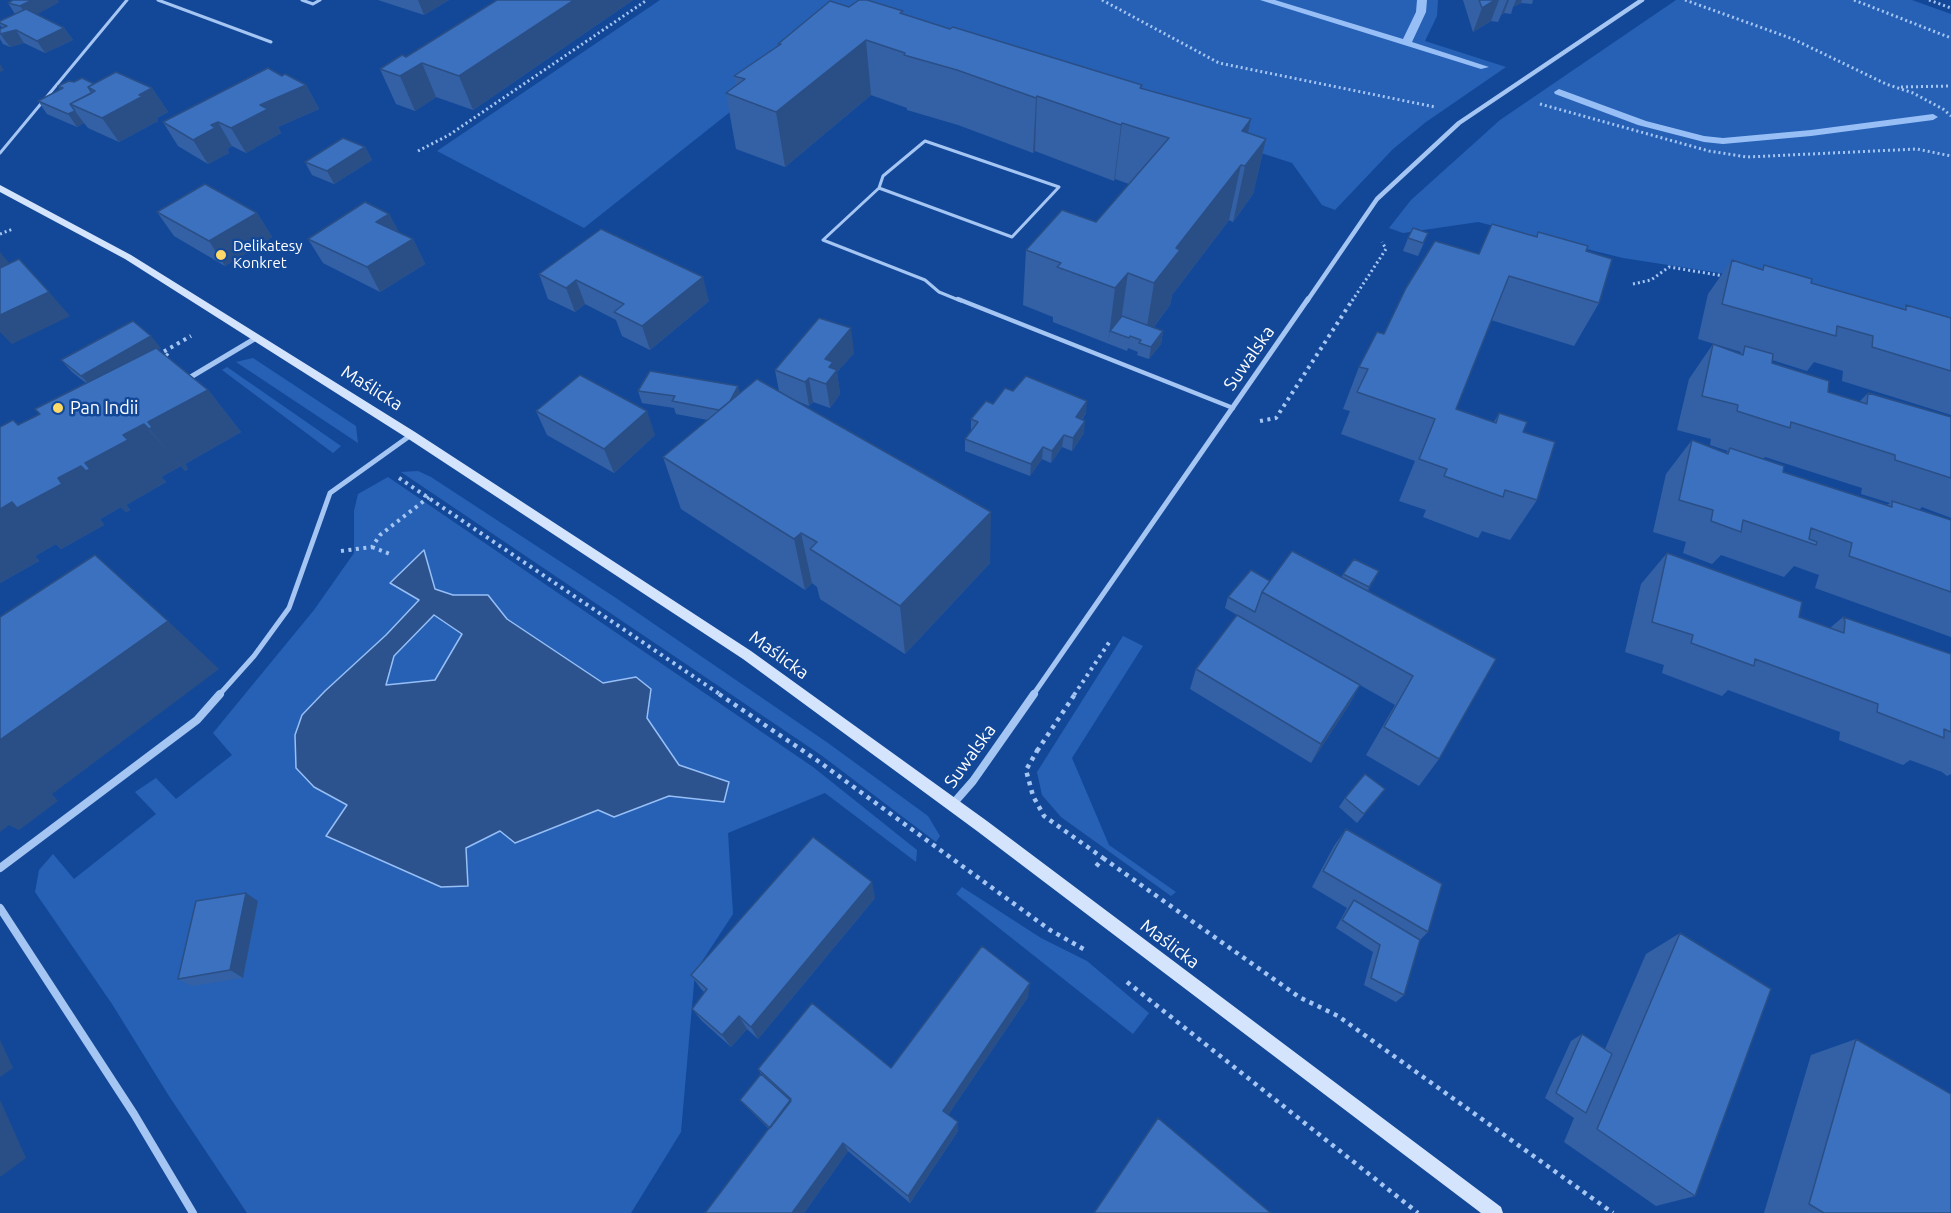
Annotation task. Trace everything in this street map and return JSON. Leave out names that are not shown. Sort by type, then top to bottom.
[{"type":"street","name":"Suwalska","points":[[952,805],[973,781],[1377,199],[1459,123],[1642,0]]},
{"type":"street","name":"Maślicka","points":[[0,188],[128,257],[411,435],[747,655],[952,805],[1495,1213]]},
{"type":"street","points":[[180,384],[256,338]]},
{"type":"street","points":[[0,868],[197,720],[254,656],[289,608],[330,493],[411,435]]},
{"type":"street","points":[[0,908],[134,1114],[193,1213]]},
{"type":"lane","points":[[0,153],[127,0]]},
{"type":"lane","points":[[158,0],[271,42]]},
{"type":"lane","points":[[302,0],[313,4],[320,0]]},
{"type":"lane","points":[[879,188],[1012,237],[1059,187],[925,141],[883,177],[879,188],[823,240],[925,280],[939,292],[1233,408]]},
{"type":"path","points":[[417,151],[449,135],[647,0]]},
{"type":"path","points":[[1101,0],[1219,63],[1437,107]]},
{"type":"path","points":[[1685,0],[1793,39],[1886,84],[1913,93],[1943,109],[1951,116]]},
{"type":"path","points":[[1854,0],[1951,38]]},
{"type":"path","points":[[1929,0],[1951,8]]},
{"type":"path","points":[[1886,84],[1913,88],[1951,86]]},
{"type":"path","points":[[1533,102],[1709,152],[1747,157],[1917,149],[1951,156]]},
{"type":"path","points":[[1254,422],[1276,418],[1386,249],[1378,236]]},
{"type":"path","points":[[1633,285],[1651,280],[1669,267],[1726,277]]},
{"type":"path","points":[[158,362],[168,356],[163,352],[191,336]]},
{"type":"path","points":[[372,547],[380,535],[429,497],[818,762],[1050,930],[1092,954]]},
{"type":"path","points":[[307,557],[372,547],[390,554]]},
{"type":"path","points":[[1114,634],[1034,750],[1026,770],[1033,795],[1044,816],[1299,997],[1338,1016],[1613,1213]]},
{"type":"path","points":[[1093,872],[1103,858]]},
{"type":"path","points":[[1120,976],[1418,1213]]},
{"type":"shaded area","points":[[660,0],[1438,0],[1437,16],[1425,41],[1506,67],[1426,122],[1393,149],[1335,210],[1322,205],[1292,163],[847,19],[584,228],[437,151]]},
{"type":"shaded area","points":[[1676,0],[1912,0],[1951,14],[1951,347],[1835,291],[1623,258],[1478,222],[1403,233],[1389,228],[1411,200],[1500,120]]},
{"type":"shaded area","points":[[253,358],[356,426],[358,443],[236,362]]},
{"type":"shaded area","points":[[227,367],[341,446],[333,453],[222,370]]},
{"type":"shaded area","points":[[418,471],[431,477],[616,598],[828,743],[928,816],[940,836],[936,842],[821,755],[401,472]]},
{"type":"shaded area","points":[[388,477],[813,767],[917,850],[916,862],[825,793],[728,833],[733,914],[695,972],[681,1132],[631,1213],[247,1213],[169,1096],[112,1004],[35,892],[39,870],[53,854],[74,879],[156,814],[135,792],[156,778],[176,799],[232,755],[213,733],[314,610],[354,553],[354,511],[358,494]],"holes":[[[423,550],[435,589],[453,595],[488,595],[507,619],[603,683],[636,677],[651,689],[647,718],[679,765],[724,802],[669,796],[614,817],[598,810],[515,842],[500,831],[466,848],[467,886],[441,887],[326,837],[348,805],[302,715],[420,600]]]},
{"type":"shaded area","points":[[424,550],[435,589],[453,595],[488,595],[507,619],[603,683],[636,677],[651,689],[647,718],[679,765],[729,782],[724,802],[669,796],[614,817],[598,810],[515,843],[500,831],[466,848],[468,886],[441,887],[326,836],[347,805],[314,787],[296,768],[295,735],[302,715],[386,635],[419,600],[390,583]],"holes":[[[434,615],[462,634],[435,680],[386,685],[394,656]]]},
{"type":"shaded area","points":[[434,615],[463,633],[435,680],[386,685],[394,656]]},
{"type":"shaded area","points":[[1123,636],[1143,646],[1072,758],[1109,845],[1176,892],[1171,896],[1061,817],[1042,795],[1037,772]]},
{"type":"shaded area","points":[[962,887],[1041,938],[1087,961],[1149,1013],[1133,1034],[956,894]]},
{"type":"building","points":[[13,0],[32,0],[20,6],[8,3]]},
{"type":"building","points":[[497,0],[574,0],[459,76],[422,63],[400,76],[380,69],[402,55],[406,57]]},
{"type":"building","points":[[859,0],[867,0],[950,29],[953,27],[1142,85],[1140,88],[1251,119],[1242,131],[1266,139],[1245,166],[1241,165],[1176,248],[1180,250],[1154,283],[1128,273],[1115,288],[1057,267],[1061,263],[1026,250],[1062,210],[1096,222],[1169,138],[1122,123],[1121,125],[1037,96],[1036,98],[957,70],[904,55],[905,53],[866,40],[776,112],[726,93],[745,79],[734,76],[781,44],[778,44],[830,1],[849,7]]},
{"type":"building","points":[[1479,0],[1495,0],[1482,8]]},
{"type":"building","points":[[26,9],[64,28],[37,41],[16,30],[0,34],[0,29],[7,26],[0,21]]},
{"type":"building","points":[[268,68],[306,85],[260,105],[268,109],[231,128],[218,122],[211,125],[215,128],[193,140],[163,122]]},
{"type":"building","points":[[116,72],[152,88],[139,95],[143,96],[102,118],[70,104],[95,91],[88,87]]},
{"type":"building","points":[[82,78],[94,84],[88,87],[92,93],[70,104],[75,111],[68,114],[38,101],[63,88],[58,86]]},
{"type":"building","points":[[343,138],[365,147],[327,171],[305,162]]},
{"type":"building","points":[[205,184],[257,213],[209,241],[157,212]]},
{"type":"building","points":[[365,202],[389,214],[376,222],[413,239],[367,267],[308,239]]},
{"type":"building","points":[[1492,224],[1537,237],[1538,232],[1588,246],[1586,251],[1612,259],[1599,303],[1509,276],[1456,409],[1496,423],[1499,413],[1527,422],[1523,432],[1555,442],[1537,500],[1505,490],[1503,497],[1444,476],[1447,469],[1419,459],[1435,419],[1357,392],[1368,369],[1359,367],[1377,332],[1384,334],[1406,288],[1435,241],[1479,254]]},
{"type":"building","points":[[1413,228],[1428,233],[1423,243],[1408,238]]},
{"type":"building","points":[[601,229],[703,277],[642,326],[614,312],[624,304],[576,280],[566,288],[539,274]]},
{"type":"building","points":[[19,259],[49,292],[0,315],[0,268]]},
{"type":"building","points":[[1732,260],[1763,270],[1764,265],[1812,279],[1811,283],[1906,310],[1906,305],[1951,318],[1951,371],[1872,347],[1873,336],[1837,326],[1836,336],[1722,304]]},
{"type":"building","points":[[1122,316],[1163,331],[1151,347],[1139,343],[1141,340],[1110,331]]},
{"type":"building","points":[[819,318],[851,328],[825,359],[833,362],[829,367],[837,370],[826,384],[809,378],[805,382],[775,370]]},
{"type":"building","points":[[133,321],[151,336],[81,376],[61,360]]},
{"type":"building","points":[[1713,344],[1743,355],[1745,346],[1773,354],[1772,363],[1829,381],[1828,392],[1867,404],[1868,393],[1951,417],[1951,478],[1895,460],[1895,455],[1791,422],[1790,428],[1737,411],[1738,405],[1702,396]]},
{"type":"building","points":[[156,348],[208,390],[148,422],[152,427],[149,429],[144,424],[123,435],[128,440],[85,463],[90,469],[86,471],[81,466],[58,478],[62,484],[17,508],[12,502],[0,509],[0,427],[13,420],[18,425],[40,414],[35,409]]},
{"type":"building","points":[[650,371],[738,386],[730,401],[719,410],[672,401],[675,396],[638,391]]},
{"type":"building","points":[[580,375],[647,411],[604,449],[536,411]]},
{"type":"building","points":[[1026,376],[1087,401],[1076,417],[1085,421],[1073,438],[1064,435],[1052,451],[1043,447],[1031,464],[965,439],[978,422],[971,419],[986,401],[993,404],[1005,388],[1013,391]]},
{"type":"building","points":[[757,379],[991,512],[900,606],[810,549],[817,542],[801,533],[794,539],[663,457]]},
{"type":"building","points":[[1692,440],[1728,454],[1730,448],[1784,466],[1783,472],[1892,507],[1892,501],[1951,520],[1951,592],[1849,556],[1852,543],[1811,528],[1809,539],[1817,542],[1816,545],[1743,520],[1741,532],[1711,521],[1713,510],[1679,500]]},
{"type":"building","points":[[1292,551],[1496,659],[1439,759],[1384,727],[1413,676],[1262,592]]},
{"type":"building","points":[[1667,553],[1802,602],[1799,617],[1844,633],[1843,617],[1951,654],[1951,732],[1944,729],[1944,738],[1877,712],[1878,704],[1755,659],[1754,666],[1691,643],[1693,635],[1652,622]]},
{"type":"building","points":[[95,555],[168,621],[0,740],[0,617]]},
{"type":"building","points":[[1354,559],[1379,571],[1369,587],[1343,574]]},
{"type":"building","points":[[1251,570],[1270,581],[1262,592],[1255,612],[1228,597]]},
{"type":"building","points":[[1237,615],[1360,685],[1321,744],[1196,669]]},
{"type":"building","points":[[1365,774],[1385,789],[1364,814],[1345,798]]},
{"type":"building","points":[[1346,829],[1442,884],[1428,932],[1323,871]]},
{"type":"building","points":[[813,837],[872,882],[751,1027],[739,1016],[722,1035],[692,1009],[707,989],[691,975]]},
{"type":"building","points":[[246,893],[230,970],[178,979],[196,901]]},
{"type":"building","points":[[1354,900],[1420,940],[1404,995],[1371,978],[1380,945],[1342,920]]},
{"type":"building","points":[[1680,933],[1771,989],[1695,1196],[1597,1129]]},
{"type":"building","points":[[982,946],[1030,983],[943,1111],[958,1122],[908,1196],[843,1143],[792,1213],[705,1213],[791,1099],[758,1069],[812,1003],[891,1068]]},
{"type":"building","points":[[1582,1034],[1612,1054],[1586,1113],[1556,1093]]},
{"type":"building","points":[[1856,1039],[1951,1094],[1951,1213],[1824,1213],[1809,1204]]},
{"type":"building","points":[[761,1074],[791,1101],[770,1128],[740,1100]]},
{"type":"building","points":[[1158,1118],[1271,1213],[1094,1213]]},
{"type":"waterway","points":[[1265,0],[1484,67]]},
{"type":"waterway","points":[[1407,42],[1421,12],[1422,0]]},
{"type":"waterway","points":[[1559,92],[1642,123],[1704,139],[1723,141],[1811,133],[1933,117]]},
{"type":"place","name":"Delikatesy Konkret","points":[[221,255]]},
{"type":"place","name":"Pan Indii","points":[[58,408]]}]
